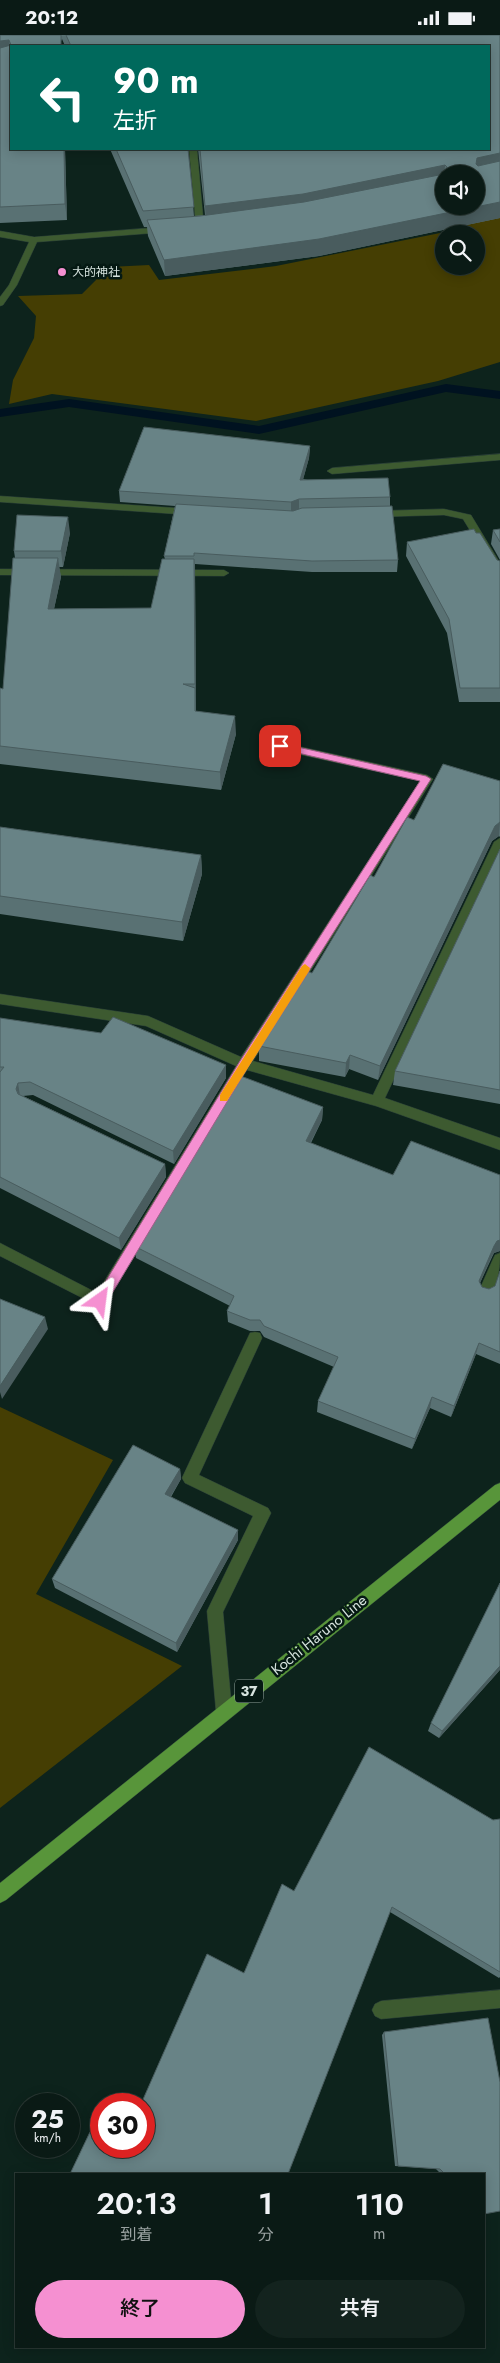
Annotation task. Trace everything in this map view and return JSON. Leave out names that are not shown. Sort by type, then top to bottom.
[{"type":"main road","name":"Kochi Haruno Line","points":[[0,1894],[224,1711],[500,1490]]},
{"type":"street","points":[[193,150],[200,227]]},
{"type":"street","points":[[190,228],[209,226]]},
{"type":"street","points":[[0,234],[34,240],[171,230]]},
{"type":"street","points":[[0,303],[14,285],[34,240]]},
{"type":"street","points":[[332,471],[500,457]]},
{"type":"street","points":[[0,499],[205,513]]},
{"type":"street","points":[[367,514],[444,512],[467,517],[500,571]]},
{"type":"street","points":[[0,572],[224,573]]},
{"type":"street","points":[[0,1249],[100,1301],[173,1171],[244,1064],[426,779],[280,746]]},
{"type":"street","points":[[377,1101],[500,842]]},
{"type":"street","points":[[0,999],[148,1021],[244,1064],[377,1101],[500,1144]]},
{"type":"street","points":[[485,1293],[500,1259]]},
{"type":"street","points":[[224,1711],[215,1611],[263,1513],[190,1478],[255,1338]]},
{"type":"street","points":[[381,2010],[500,1999]]},
{"type":"shaded area","points":[[500,215],[500,362],[438,381],[256,421],[52,394],[9,404],[13,380],[34,338],[36,316],[18,296],[82,294],[109,267],[149,265],[159,280],[276,266],[435,234],[435,275],[485,275],[485,225],[466,225],[479,219]]},
{"type":"shaded area","points":[[0,1407],[113,1460],[36,1594],[182,1666],[0,1808]]},
{"type":"building","points":[[0,35],[61,35],[61,45],[11,45],[9,40],[0,41]]},
{"type":"building","points":[[66,35],[500,35],[500,153],[477,158],[477,165],[435,165],[435,167],[303,194],[205,206],[200,150],[490,150],[490,45],[71,45]]},
{"type":"building","points":[[10,45],[10,150],[64,150],[65,204],[0,207],[0,48]]},
{"type":"building","points":[[116,150],[188,150],[194,207],[143,211]]},
{"type":"building","points":[[500,161],[500,202],[485,205],[485,165],[482,165]]},
{"type":"building","points":[[435,176],[436,215],[319,239],[164,260],[147,220],[200,216],[304,202]]},
{"type":"building","points":[[144,427],[310,446],[300,480],[388,478],[390,497],[299,499],[291,502],[119,491]]},
{"type":"building","points":[[176,504],[293,511],[302,508],[392,506],[398,560],[312,561],[194,553],[194,556],[164,556]]},
{"type":"building","points":[[17,515],[68,517],[61,551],[14,551]]},
{"type":"building","points":[[474,529],[476,533],[480,533],[497,560],[500,561],[500,688],[460,688],[449,619],[407,542]]},
{"type":"building","points":[[500,529],[500,542],[493,530]]},
{"type":"building","points":[[13,558],[58,558],[48,609],[151,608],[162,559],[194,559],[195,684],[183,684],[195,688],[195,711],[235,716],[220,772],[0,746],[0,688],[3,689]]},
{"type":"building","points":[[443,764],[500,781],[500,822],[495,826],[380,1066],[350,1055],[346,1063],[259,1046],[304,970],[312,973],[370,875],[374,877],[407,817],[414,820]]},
{"type":"building","points":[[0,827],[201,855],[182,922],[0,896]]},
{"type":"building","points":[[500,849],[500,1090],[395,1071]]},
{"type":"building","points":[[113,1017],[226,1065],[173,1151],[30,1082],[18,1083],[16,1089],[18,1094],[165,1164],[119,1238],[0,1177],[0,1072],[4,1067],[0,1067],[0,1018],[101,1033]]},
{"type":"building","points":[[238,1075],[323,1107],[306,1141],[393,1175],[411,1141],[500,1175],[500,1240],[494,1246],[479,1281],[482,1287],[489,1289],[495,1286],[500,1271],[500,1352],[479,1343],[454,1406],[432,1397],[415,1439],[318,1401],[338,1357],[264,1326],[260,1320],[250,1320],[227,1311],[234,1296],[134,1246]]},
{"type":"building","points":[[0,1299],[45,1317],[0,1386]]},
{"type":"building","points":[[133,1445],[180,1469],[165,1494],[238,1530],[176,1643],[52,1579]]},
{"type":"building","points":[[500,1583],[500,1666],[442,1731],[431,1723]]},
{"type":"building","points":[[369,1747],[493,1820],[500,1819],[500,1972],[392,1907],[288,2173],[70,2173],[78,2158],[80,2158],[80,2153],[90,2132],[90,2158],[155,2158],[155,2093],[146,2093],[207,1954],[244,1973],[282,1884],[294,1891]]},
{"type":"building","points":[[488,2018],[500,2082],[500,2211],[485,2214],[485,2173],[444,2173],[440,2169],[398,2166],[384,2032]]},
{"type":"waterway","points":[[0,413],[69,403],[259,430],[446,388],[500,395]]},
{"type":"slow traffic","points":[[224,1098],[305,968]]},
{"type":"place","name":"大的神社","points":[[62,272]]},
{"type":"route","points":[[100,1301],[244,1064],[426,779],[280,746]]}]
